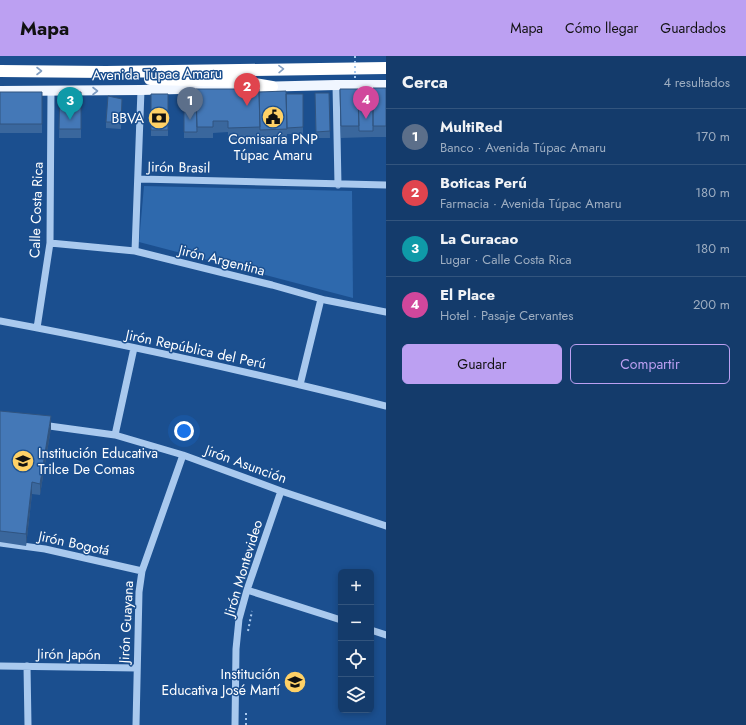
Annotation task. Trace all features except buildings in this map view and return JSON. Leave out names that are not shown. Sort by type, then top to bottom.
[{"type":"highway","name":"Avenida Túpac Amaru","points":[[0,71],[106,72],[386,68]]},
{"type":"highway","points":[[106,72],[118,78],[239,81],[272,87]]},
{"type":"main road","name":"Avenida Túpac Amaru","points":[[0,91],[386,85]]},
{"type":"street","points":[[336,85],[338,184]]},
{"type":"street","points":[[135,251],[139,179],[141,90]]},
{"type":"street","name":"Calle Costa Rica","points":[[37,328],[50,243],[51,91]]},
{"type":"street","name":"Jirón Brasil","points":[[139,179],[386,185]]},
{"type":"street","name":"Jirón Argentina","points":[[50,243],[135,251],[272,285],[321,299],[386,312]]},
{"type":"street","points":[[300,384],[321,299]]},
{"type":"street","name":"Jirón República del Perú","points":[[0,321],[300,384],[386,406]]},
{"type":"street","points":[[115,435],[134,348]]},
{"type":"street","name":"Jirón Asunción","points":[[38,424],[115,435],[183,455],[281,491],[386,526]]},
{"type":"street","name":"Jirón Guayana","points":[[136,725],[139,592],[142,571],[183,455]]},
{"type":"street","name":"Jirón Montevideo","points":[[235,725],[236,649],[239,619],[247,590],[281,491]]},
{"type":"street","name":"Jirón Bogotá","points":[[0,543],[45,549],[142,571]]},
{"type":"street","points":[[247,590],[338,619]]},
{"type":"street","points":[[374,631],[386,635]]},
{"type":"street","name":"Jirón Japón","points":[[0,666],[137,668]]},
{"type":"street","points":[[27,666],[28,725]]},
{"type":"path","points":[[355,56],[355,78]]},
{"type":"path","points":[[247,636],[253,606]]},
{"type":"path","points":[[246,710],[246,725]]},
{"type":"shaded area","points":[[144,186],[352,191],[353,298],[139,242]]},
{"type":"place","name":"Boticas Perú","points":[[247,106]]},
{"type":"place","name":"Comisaría PNP Túpac Amaru","points":[[273,117]]},
{"type":"place","name":"BBVA","points":[[159,118]]},
{"type":"place","name":"El Place","points":[[366,119]]},
{"type":"place","name":"La Curacao","points":[[70,120]]},
{"type":"place","name":"MultiRed","points":[[190,120]]},
{"type":"place","name":"Institución Educativa Trilce De Comas","points":[[23,461]]},
{"type":"place","name":"Institución Educativa José Martí","points":[[295,682]]}]
